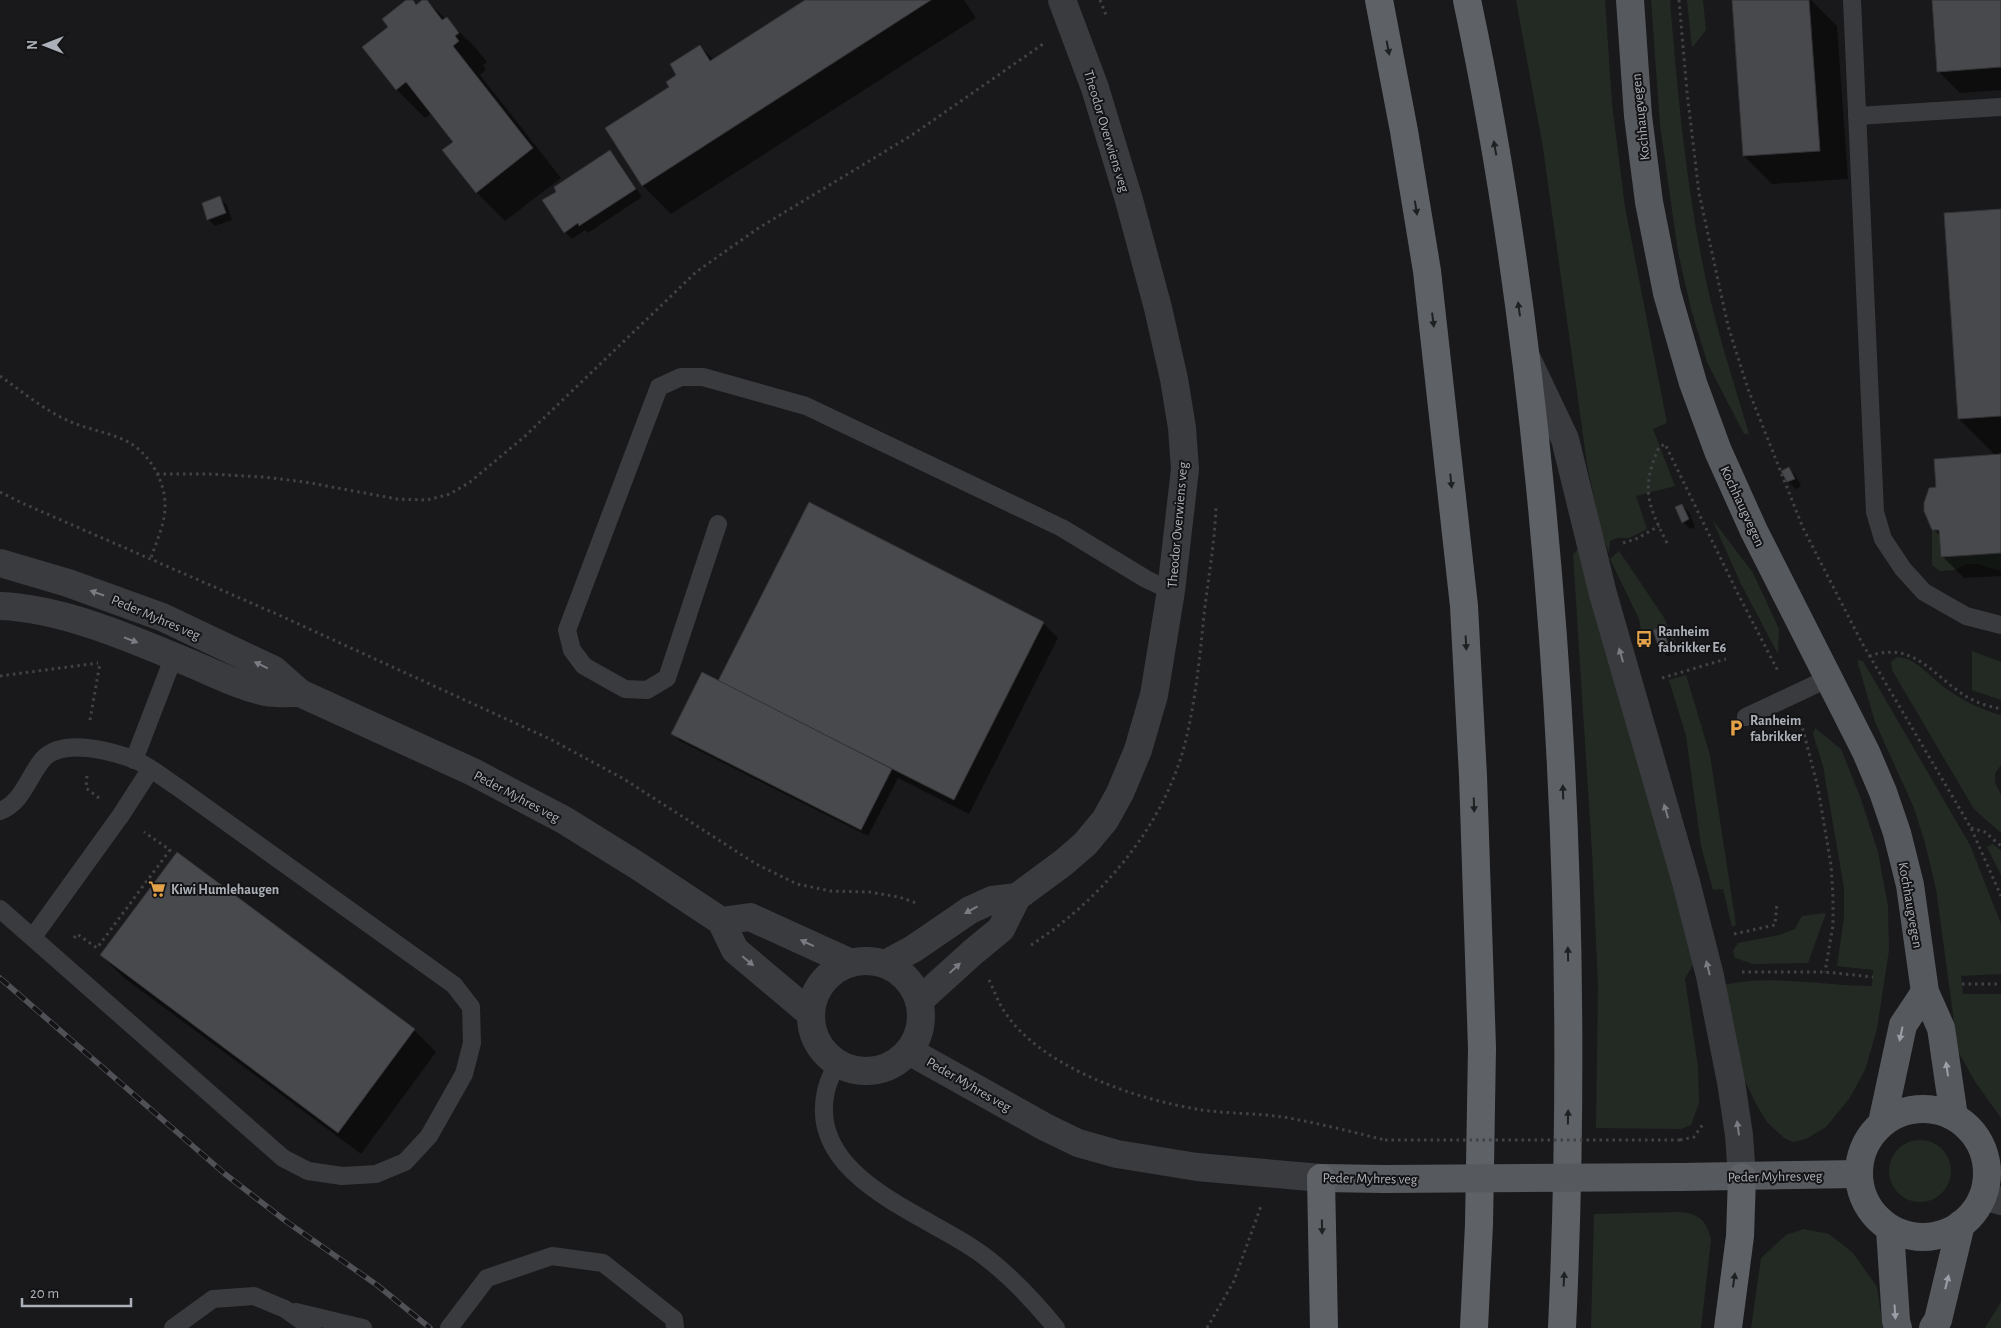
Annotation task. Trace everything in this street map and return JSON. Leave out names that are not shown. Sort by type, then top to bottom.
[{"type":"highway","points":[[1379,0],[1404,132],[1427,271],[1464,606],[1475,815],[1482,1048],[1479,1224],[1474,1328]]},
{"type":"highway","points":[[1467,0],[1503,192],[1526,357],[1551,597],[1565,861],[1568,1048],[1567,1222],[1562,1328]]},
{"type":"highway","points":[[1728,1328],[1740,1236],[1742,1177]]},
{"type":"highway","points":[[1321,1178],[1324,1328]]},
{"type":"main road","name":"Kochhaugvegen","points":[[1630,0],[1638,116],[1649,202],[1667,293],[1693,383],[1718,451],[1754,531],[1866,752],[1896,833],[1910,885],[1925,992],[1941,1028],[1954,1117]]},
{"type":"main road","points":[[1882,1123],[1903,1025],[1925,992]]},
{"type":"main road","points":[[1914,1110],[1940,1111],[1954,1117],[1966,1126],[1976,1138],[1983,1151],[1986,1181],[1992,1198],[1978,1207],[1951,1231],[1928,1238],[1915,1237],[1890,1229],[1870,1211],[1864,1199],[1858,1174],[1861,1157],[1867,1141],[1882,1123],[1897,1114],[1914,1110]]},
{"type":"main road","name":"Peder Myhres veg","points":[[1321,1178],[1742,1177],[1858,1174]]},
{"type":"main road","points":[[1933,1328],[1938,1320],[1961,1224]]},
{"type":"main road","points":[[1890,1229],[1898,1328]]},
{"type":"street","name":"Theodor Overwiens veg","points":[[885,964],[913,949],[970,910],[992,900],[1017,896],[1063,863],[1084,844],[1105,820],[1120,793],[1138,750],[1154,696],[1171,591],[1185,469],[1182,428],[1174,379],[1158,308],[1129,200],[1095,88],[1062,0]]},
{"type":"street","points":[[1526,357],[1565,439],[1572,461],[1603,594],[1686,882],[1710,976],[1731,1082],[1739,1134],[1742,1177]]},
{"type":"street","name":"Peder Myhres veg","points":[[0,563],[68,583],[162,617],[274,670],[300,693],[473,772],[564,820],[721,921]]},
{"type":"street","name":"Peder Myhres veg","points":[[0,606],[16,606],[69,619],[116,634],[229,680],[267,692],[300,693]]},
{"type":"street","name":"Theodor Overwiens veg","points":[[919,1001],[973,952],[1002,929],[1017,896]]},
{"type":"street","points":[[811,1014],[735,950],[721,921],[750,917],[851,963]]},
{"type":"street","points":[[868,961],[885,964],[900,973],[912,986],[919,1001],[921,1018],[918,1036],[909,1050],[897,1062],[881,1070],[864,1072],[847,1068],[836,1062],[820,1047],[813,1031],[811,1014],[814,997],[823,982],[835,970],[851,963],[868,961]]},
{"type":"street","name":"Peder Myhres veg","points":[[909,1050],[1044,1128],[1078,1143],[1117,1154],[1197,1167],[1321,1178]]},
{"type":"lane","points":[[1852,0],[1875,512],[1883,539],[1903,569],[1924,592],[1966,616],[2001,625]]},
{"type":"lane","points":[[1856,116],[2001,107]]},
{"type":"lane","points":[[718,524],[667,678],[647,690],[626,689],[584,666],[572,650],[567,630],[660,387],[681,376],[702,376],[806,406],[1062,528],[1146,580],[1171,591]]},
{"type":"lane","points":[[134,760],[174,656]]},
{"type":"lane","points":[[1746,717],[1829,678]]},
{"type":"lane","points":[[0,811],[20,795],[44,758],[56,752],[69,748],[88,747],[134,760],[176,786],[454,985],[472,1006],[472,1043],[464,1074],[429,1136],[405,1162],[376,1174],[342,1176],[308,1171],[284,1158],[0,909]]},
{"type":"lane","points":[[33,937],[121,815],[150,770]]},
{"type":"lane","points":[[836,1062],[826,1091],[824,1110],[830,1142],[838,1156],[856,1174],[886,1198],[980,1253],[1032,1299],[1056,1328]]},
{"type":"lane","points":[[449,1328],[487,1278],[552,1256],[603,1263],[674,1319],[675,1328]]},
{"type":"lane","points":[[173,1328],[213,1299],[254,1296],[285,1309],[363,1328]]},
{"type":"lane","points":[[285,1309],[312,1328]]},
{"type":"path","points":[[1679,0],[1687,92],[1699,193],[1728,326],[1748,389],[1802,528],[1869,656],[1970,828],[2001,896]]},
{"type":"path","points":[[157,474],[264,477],[305,482],[398,499],[427,500],[450,494],[470,482],[524,437],[696,272],[757,229],[912,135],[1044,43]]},
{"type":"path","points":[[0,376],[49,412],[72,422],[124,439],[140,449],[150,461],[163,490],[165,506],[162,524],[151,558]]},
{"type":"path","points":[[1667,543],[1653,513],[1647,486],[1650,468],[1659,447],[1665,444],[1702,523],[1792,697],[1805,730],[1818,788],[1831,865],[1834,897],[1833,925],[1825,972]]},
{"type":"path","points":[[0,492],[151,558],[550,739],[624,779],[756,864],[796,884],[830,891],[869,892],[899,896],[927,907],[950,923]]},
{"type":"path","points":[[1869,656],[1889,651],[1910,655],[1974,701],[2001,710]]},
{"type":"path","points":[[0,676],[100,663],[105,655]]},
{"type":"path","points":[[1662,678],[1726,658]]},
{"type":"path","points":[[1970,828],[1985,832],[2001,846]]},
{"type":"path","points":[[1730,935],[1775,924],[1777,902]]},
{"type":"path","points":[[973,952],[1004,1011],[1020,1030],[1049,1056],[1109,1084],[1176,1105],[1204,1110],[1288,1118],[1385,1140],[1680,1140]]},
{"type":"path","points":[[1741,972],[1825,972],[1874,978]]},
{"type":"path","points":[[1962,984],[2001,984]]},
{"type":"path","points":[[1207,1328],[1234,1281],[1262,1204]]},
{"type":"shaded area","points":[[1516,0],[1605,0],[1612,104],[1625,207],[1667,423],[1653,429],[1675,486],[1636,496],[1647,529],[1629,538],[1617,538],[1610,541],[1609,553],[1601,531],[1587,464],[1543,148]]},
{"type":"shaded area","points":[[1651,0],[1670,0],[1682,131],[1696,229],[1706,283],[1749,434],[1744,434],[1707,362],[1691,309],[1678,252],[1660,125]]},
{"type":"shaded area","points":[[1687,0],[1703,0],[1706,30],[1692,48]]},
{"type":"shaded area","points":[[1712,519],[1753,573],[1779,629],[1778,654],[1741,584]]},
{"type":"shaded area","points":[[1932,530],[1939,530],[1941,557],[2001,553],[2001,571],[1977,564],[1966,564],[1955,570],[1940,571],[1932,565]]},
{"type":"shaded area","points":[[1579,548],[1696,959],[1685,979],[1698,1066],[1699,1103],[1691,1125],[1681,1129],[1596,1128],[1598,985],[1592,852],[1573,554]]},
{"type":"shaded area","points":[[1619,551],[1663,616],[1676,643],[1669,647],[1663,627],[1642,634],[1639,619],[1610,559]]},
{"type":"shaded area","points":[[1972,651],[2001,662],[2001,700],[1972,690]]},
{"type":"shaded area","points":[[1897,657],[1910,660],[1945,688],[1965,700],[2001,715],[2001,765],[1995,773],[1995,782],[2001,795],[2001,833],[1974,809],[1892,670],[1891,662]]},
{"type":"shaded area","points":[[1857,660],[1863,661],[1970,845],[2001,924],[2001,974],[1961,976],[1963,994],[2001,994],[2001,1118],[1974,1080],[1958,1051],[1936,889],[1925,843],[1914,808],[1875,722]]},
{"type":"shaded area","points":[[1686,675],[1710,755],[1736,925],[1732,927],[1723,889],[1713,890],[1701,846],[1686,736],[1669,680]]},
{"type":"shaded area","points":[[1815,728],[1841,749],[1861,799],[1878,852],[1888,906],[1889,950],[1877,1029],[1865,1070],[1849,1099],[1826,1127],[1806,1139],[1793,1142],[1784,1138],[1767,1122],[1744,1079],[1724,985],[1779,980],[1872,986],[1873,970],[1837,966],[1844,917],[1844,888],[1823,766],[1813,734]]},
{"type":"shaded area","points":[[1993,844],[2001,851],[2001,875],[1987,847]]},
{"type":"shaded area","points":[[1826,913],[1808,963],[1753,964],[1735,958],[1733,951],[1738,943],[1779,935],[1795,929],[1802,916]]},
{"type":"shaded area","points":[[1914,1140],[1926,1140],[1942,1149],[1949,1159],[1951,1171],[1949,1183],[1942,1193],[1926,1202],[1914,1202],[1903,1197],[1894,1188],[1889,1177],[1889,1165],[1894,1154],[1903,1145]]},
{"type":"shaded area","points":[[1688,1213],[1702,1220],[1711,1240],[1701,1328],[1591,1328],[1594,1214]]},
{"type":"shaded area","points":[[1804,1229],[1829,1234],[1853,1253],[1877,1287],[1883,1328],[1751,1328],[1761,1258],[1786,1235]]},
{"type":"shaded area","points":[[2001,1302],[2001,1328],[1985,1328]]},
{"type":"building","points":[[406,0],[413,0],[416,5],[422,0],[427,0],[442,20],[447,17],[459,33],[455,36],[459,41],[453,46],[533,148],[476,193],[442,150],[453,142],[406,82],[396,90],[362,47],[388,27],[382,19]]},
{"type":"building","points":[[805,0],[931,0],[642,186],[605,128],[669,87],[666,82],[676,75],[670,64],[700,45],[710,61]]},
{"type":"building","points":[[1732,0],[1809,0],[1820,151],[1743,156]]},
{"type":"building","points":[[1932,0],[2001,0],[2001,67],[1937,72]]},
{"type":"building","points":[[610,150],[636,189],[579,226],[578,223],[564,233],[542,200],[556,192],[554,187]]},
{"type":"building","points":[[220,196],[226,213],[207,220],[202,203]]},
{"type":"building","points":[[2001,209],[2001,416],[1958,419],[1944,213]]},
{"type":"building","points":[[2001,454],[2001,553],[1941,557],[1939,530],[1932,530],[1924,511],[1924,503],[1929,488],[1936,487],[1934,459]]},
{"type":"building","points":[[1789,467],[1795,479],[1787,482],[1781,471]]},
{"type":"building","points":[[809,502],[1044,622],[954,800],[718,681]]},
{"type":"building","points":[[1682,504],[1689,519],[1682,523],[1675,507]]},
{"type":"building","points":[[1663,627],[1669,647],[1659,649],[1653,630]]},
{"type":"building","points":[[702,672],[892,769],[861,830],[671,734]]},
{"type":"building","points":[[177,852],[415,1029],[338,1133],[100,955]]},
{"type":"railway","points":[[0,978],[225,1174],[287,1222],[377,1285],[430,1328]]},
{"type":"place","name":"Ranheim fabrikker E6","points":[[1644,639]]},
{"type":"place","name":"Ranheim fabrikker","points":[[1736,728]]},
{"type":"place","name":"Kiwi Humlehaugen","points":[[157,889]]}]
